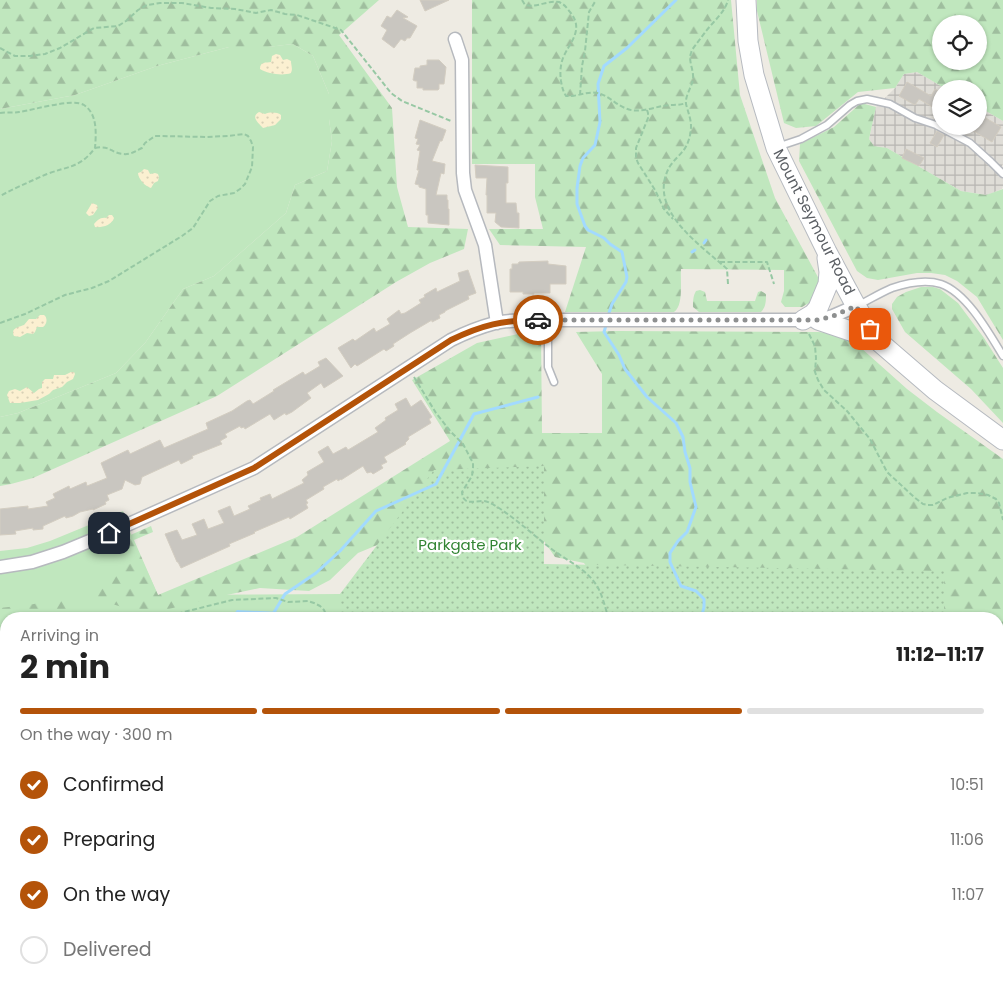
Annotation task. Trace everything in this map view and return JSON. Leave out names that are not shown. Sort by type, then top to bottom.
[{"type":"street","name":"Mount Seymour Road","points":[[746,0],[748,41],[754,75],[776,148],[856,306],[878,340],[935,390],[1003,440]]},
{"type":"street","points":[[455,39],[462,60],[463,173],[465,190],[485,245],[497,322]]},
{"type":"street","points":[[809,324],[828,284],[827,252]]},
{"type":"street","points":[[809,324],[856,306]]},
{"type":"street","points":[[0,567],[32,562],[54,555],[109,533],[254,468],[451,340],[466,332],[497,322],[586,319],[809,324],[878,340]]},
{"type":"lane","points":[[776,148],[801,139],[827,125],[850,105],[867,99],[890,104],[915,118],[936,125],[970,144],[1003,174]]},
{"type":"lane","points":[[856,306],[891,289],[911,283],[931,282],[940,284],[959,295],[968,304],[986,328],[1003,356]]},
{"type":"lane","points":[[548,320],[548,367],[554,382]]},
{"type":"path","points":[[522,0],[525,5],[531,6],[557,1],[564,4],[574,17],[575,36],[562,59],[560,73],[563,91],[566,96],[597,93],[630,110],[646,110],[665,105],[681,105],[686,103]]},
{"type":"path","points":[[580,95],[589,12],[596,0]]},
{"type":"path","points":[[675,220],[666,202],[664,182],[671,164],[685,150],[689,139],[691,126],[686,103],[694,78],[690,54],[706,30],[721,14],[728,0]]},
{"type":"path","points":[[0,48],[15,56],[45,54],[60,48],[94,28],[118,26],[147,5],[160,3],[182,3],[256,12],[271,10],[297,15],[341,30],[391,93],[402,101],[462,125]]},
{"type":"path","points":[[0,112],[17,113],[74,102],[84,105],[90,112],[94,120],[96,136],[95,148],[81,163],[68,169],[50,173],[0,196]]},
{"type":"path","points":[[646,110],[648,118],[636,148],[638,164],[655,190],[664,210],[701,247],[727,269],[728,284]]},
{"type":"path","points":[[0,323],[25,314],[65,295],[92,288],[109,280],[182,236],[192,228],[210,201],[218,196],[234,193],[245,184],[252,167],[253,158],[251,141],[244,134],[206,137],[155,136],[144,144],[142,148],[124,154],[109,148],[95,148]]},
{"type":"path","points":[[719,262],[768,262],[774,284]]},
{"type":"path","points":[[809,324],[816,358],[815,372],[818,380],[824,390],[847,412],[870,439],[887,472],[923,504],[933,504],[967,493],[988,495],[999,503],[1003,520]]},
{"type":"path","points":[[408,369],[453,435],[461,442],[473,465],[472,474],[462,493],[466,501],[484,501],[493,504],[547,546],[583,570],[597,586],[607,612]]},
{"type":"path","points":[[181,612],[232,600],[276,598],[288,602],[308,601],[320,606],[325,612]]},
{"type":"shaded area","points":[[917,72],[932,81],[932,135],[987,135],[987,112],[1003,121],[1002,189],[987,195],[961,191],[887,148],[874,146],[869,139],[876,107],[895,88],[904,74]]},
{"type":"green space","points":[[0,0],[379,0],[339,35],[392,108],[397,187],[408,227],[468,229],[464,249],[430,263],[396,282],[217,396],[33,478],[0,486],[0,417],[18,413],[116,373],[145,343],[183,289],[214,276],[286,213],[295,185],[327,171],[332,141],[329,119],[329,94],[313,56],[293,44],[268,47],[229,47],[157,66],[75,95],[0,109]]},
{"type":"green space","points":[[472,0],[731,0],[740,95],[775,198],[819,279],[812,301],[802,307],[785,307],[781,302],[784,291],[784,270],[681,269],[681,292],[679,304],[674,312],[565,312],[586,247],[500,245],[489,229],[543,229],[535,197],[535,164],[472,164]]},
{"type":"green space","points":[[757,0],[1003,0],[1003,121],[987,112],[987,80],[932,81],[917,72],[904,74],[895,88],[858,92],[816,126],[796,128],[784,123],[757,11]]},
{"type":"green space","points":[[293,44],[313,56],[329,94],[329,119],[332,141],[327,171],[295,185],[286,213],[214,276],[183,289],[145,343],[116,373],[18,413],[0,417],[0,109],[75,95],[157,66],[229,47],[267,47]]},
{"type":"green space","points":[[861,103],[876,107],[869,139],[874,146],[887,148],[961,191],[986,195],[1003,189],[1003,340],[977,297],[957,281],[945,275],[917,273],[878,280],[867,278],[857,271],[799,161],[800,144],[834,127]]},
{"type":"green space","points":[[921,287],[940,289],[958,303],[1003,368],[1003,423],[971,389],[905,332],[892,309],[892,304],[897,297]]},
{"type":"green space","points":[[696,291],[705,292],[707,301],[755,301],[758,292],[761,291],[766,294],[765,304],[761,312],[699,312],[693,307],[693,303]]},
{"type":"green space","points":[[576,332],[818,332],[830,333],[851,339],[907,389],[1003,459],[1003,612],[608,612],[601,587],[584,563],[555,557],[533,525],[399,536],[358,553],[330,580],[309,591],[260,588],[161,611],[135,611],[96,599],[95,586],[127,567],[119,540],[151,526],[153,532],[134,540],[158,595],[297,537],[450,441],[412,380],[477,343],[518,334],[541,333],[542,433],[602,433],[602,374]]},
{"type":"green space","name":"Parkgate Park","points":[[544,466],[544,564],[944,571],[944,612],[340,612],[340,594],[434,470]]},
{"type":"green space","points":[[123,511],[133,540],[158,595],[340,594],[340,612],[0,612],[0,551],[27,548],[50,541]]},
{"type":"green space","points":[[61,596],[78,602],[77,612],[0,612],[0,608],[34,604]]},
{"type":"sand","points":[[280,55],[283,60],[291,61],[291,73],[276,74],[260,69],[262,64],[271,62],[272,56]]},
{"type":"sand","points":[[259,112],[265,114],[278,113],[281,115],[281,119],[275,125],[263,128],[255,118]]},
{"type":"sand","points":[[144,169],[148,170],[150,174],[158,174],[158,181],[151,188],[139,178],[138,173]]},
{"type":"sand","points":[[92,203],[97,205],[98,208],[93,215],[89,216],[86,213]]},
{"type":"sand","points":[[112,215],[114,218],[109,224],[95,227],[94,224]]},
{"type":"sand","points":[[40,315],[44,315],[46,319],[43,327],[37,327],[33,334],[27,333],[20,337],[14,336],[13,331],[16,328],[24,325],[29,319],[36,319]]},
{"type":"sand","points":[[71,372],[75,374],[73,379],[38,400],[10,403],[7,395],[9,391],[15,389],[20,391],[27,387],[34,393],[42,388],[42,382],[45,379],[53,379],[54,375],[65,375]]},
{"type":"water","points":[[237,610],[280,612],[235,612]]},
{"type":"building","points":[[420,0],[449,0],[425,11]]},
{"type":"building","points":[[397,10],[408,17],[403,18],[417,26],[410,38],[407,38],[405,41],[401,39],[394,48],[382,39],[387,30],[381,26],[387,16],[391,18]]},
{"type":"building","points":[[427,60],[439,60],[446,67],[444,84],[439,84],[438,90],[417,88],[417,81],[413,80],[415,68],[427,65]]},
{"type":"building","points":[[907,82],[931,96],[932,94],[932,107],[919,99],[915,105],[899,96]]},
{"type":"building","points":[[987,119],[1001,127],[992,142],[980,135],[987,135]]},
{"type":"building","points":[[420,120],[446,130],[432,161],[445,164],[444,174],[441,173],[436,195],[447,195],[449,225],[428,223],[428,215],[426,215],[426,189],[415,184],[419,170],[417,170],[420,151],[417,150],[420,145],[416,144],[418,139],[415,138]]},
{"type":"building","points":[[935,135],[944,135],[937,147],[930,143]]},
{"type":"building","points":[[906,149],[924,158],[919,166],[902,158]]},
{"type":"building","points":[[475,165],[508,167],[506,203],[516,203],[517,213],[519,213],[519,228],[501,227],[495,222],[496,213],[487,213],[487,178],[476,178]]},
{"type":"building","points":[[548,261],[548,264],[566,266],[566,284],[550,284],[550,293],[523,294],[523,292],[510,292],[510,269],[512,269],[512,264]]},
{"type":"building","points":[[468,270],[476,293],[468,296],[469,299],[445,311],[439,315],[440,318],[432,322],[432,320],[410,333],[386,351],[384,349],[351,368],[338,348],[353,339],[355,341],[374,328],[376,332],[390,324],[387,319],[399,310],[401,314],[405,313],[421,303],[419,300],[425,297],[424,295],[436,288],[437,292],[460,281],[458,273]]},
{"type":"building","points":[[326,358],[343,376],[324,388],[321,383],[307,393],[311,398],[292,412],[286,415],[285,413],[274,420],[270,414],[245,429],[240,426],[225,434],[227,437],[220,441],[222,444],[192,456],[193,458],[181,464],[179,460],[142,477],[140,484],[135,485],[125,480],[122,489],[107,495],[109,500],[105,502],[106,504],[93,510],[80,512],[66,518],[65,516],[43,526],[43,529],[33,530],[33,528],[15,531],[16,534],[0,535],[0,509],[28,506],[28,509],[48,506],[46,502],[55,498],[53,494],[69,486],[70,489],[86,482],[87,486],[107,478],[101,463],[128,450],[130,454],[160,440],[164,448],[208,429],[206,423],[232,411],[247,401],[250,400],[253,404],[303,372],[305,375],[320,366],[318,362]]},
{"type":"building","points":[[406,398],[411,407],[421,400],[432,417],[429,419],[431,423],[408,437],[409,439],[406,444],[384,457],[387,462],[381,465],[383,468],[373,474],[371,472],[367,473],[363,466],[341,480],[338,481],[337,479],[323,487],[324,489],[306,500],[308,508],[290,519],[289,517],[254,532],[229,544],[230,546],[181,568],[165,534],[177,530],[182,540],[197,535],[192,524],[204,519],[208,529],[224,523],[218,511],[230,506],[234,516],[250,509],[248,506],[261,500],[260,498],[270,494],[272,499],[304,483],[302,480],[308,475],[307,472],[324,462],[318,452],[328,446],[333,454],[346,447],[348,450],[378,432],[375,428],[386,420],[385,418],[398,410],[395,404]]},
{"type":"waterway","points":[[608,316],[612,304],[626,282],[627,277],[622,252],[604,238],[588,230],[585,226],[577,204],[580,166],[583,158],[595,145],[600,122],[598,84],[604,66],[627,48],[676,0]]},
{"type":"waterway","points":[[607,322],[604,332],[619,355],[625,369],[647,397],[676,423],[683,437],[696,507],[687,532],[670,553],[670,562],[681,586],[696,591],[704,599],[703,612]]},
{"type":"waterway","points":[[274,612],[285,594],[316,573],[340,551],[376,511],[436,484],[474,414],[538,397]]},
{"type":"way so far","points":[[538,320],[818,320],[856,306],[870,329]]},
{"type":"route","points":[[109,533],[254,468],[466,332],[497,322],[538,320]]}]
